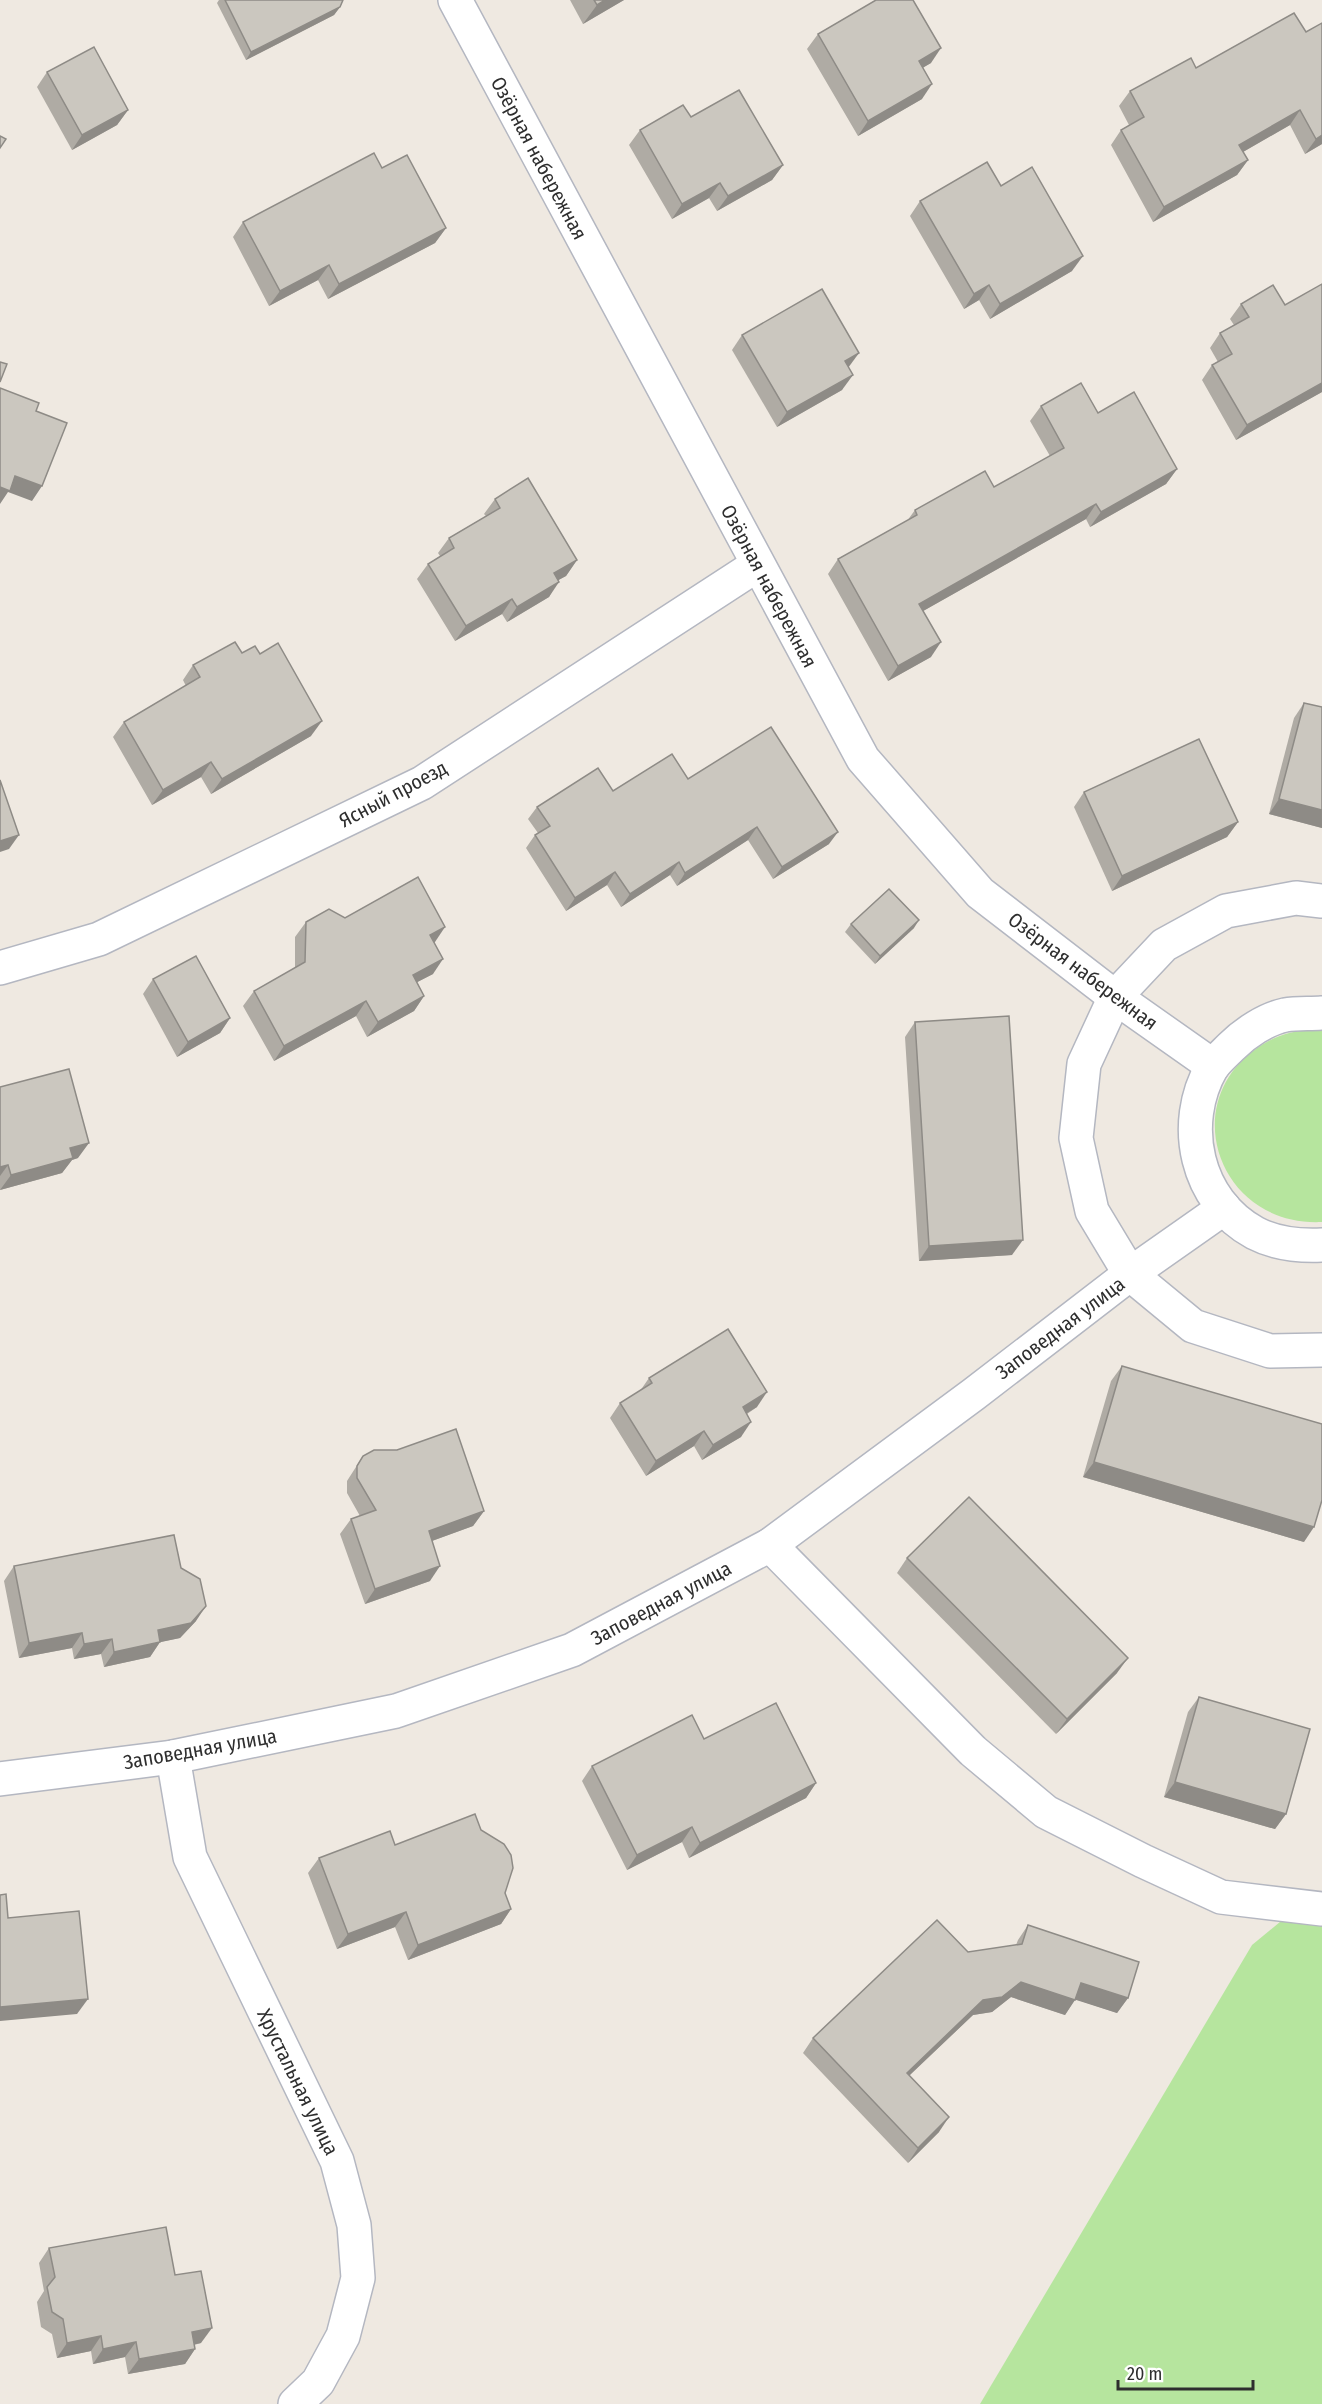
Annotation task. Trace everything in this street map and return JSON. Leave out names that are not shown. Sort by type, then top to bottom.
[{"type":"street","name":"Озёрная набережная","points":[[455,0],[863,759],[980,893],[1115,997],[1213,1066]]},
{"type":"street","name":"Ясный проезд","points":[[0,968],[99,939],[422,783],[757,565]]},
{"type":"street","points":[[1322,901],[1296,898],[1226,911],[1164,945],[1115,997],[1084,1064],[1076,1138],[1092,1211],[1131,1274],[1193,1326],[1270,1351],[1322,1350]]},
{"type":"street","points":[[1322,1013],[1284,1016],[1244,1034],[1213,1066],[1198,1101],[1194,1138],[1203,1176],[1224,1208],[1256,1233],[1295,1246],[1322,1245]]},
{"type":"street","name":"Заповедная улица","points":[[0,1779],[173,1757],[396,1711],[572,1650],[770,1545],[1131,1274],[1224,1208]]},
{"type":"street","points":[[770,1545],[973,1751],[1047,1812],[1143,1861],[1221,1897],[1322,1909]]},
{"type":"street","name":"Хрустальная улица","points":[[173,1757],[190,1857],[337,2161],[354,2225],[358,2278],[343,2336],[318,2382],[296,2404]]},
{"type":"green space","points":[[1306,1030],[1322,1031],[1322,1222],[1286,1218],[1256,1204],[1234,1183],[1220,1156],[1215,1127],[1219,1097],[1234,1070],[1260,1046],[1290,1033]]},
{"type":"green space","points":[[1292,1912],[1322,1916],[1322,2404],[980,2404],[1252,1945]]},
{"type":"building","points":[[225,0],[343,0],[340,7],[251,52]]},
{"type":"building","points":[[594,0],[605,0],[597,5]]},
{"type":"building","points":[[876,0],[913,0],[941,48],[919,61],[932,84],[868,121],[818,34]]},
{"type":"building","points":[[1294,13],[1306,32],[1322,23],[1322,135],[1316,139],[1300,110],[1239,145],[1248,160],[1164,207],[1121,130],[1144,117],[1130,91],[1191,58],[1196,68]]},
{"type":"building","points":[[94,47],[128,110],[82,135],[47,72]]},
{"type":"building","points":[[739,90],[783,165],[728,196],[720,183],[682,204],[640,130],[683,105],[691,117]]},
{"type":"building","points":[[0,136],[6,139],[0,148]]},
{"type":"building","points":[[374,153],[382,168],[407,155],[446,228],[339,284],[329,265],[280,291],[243,222]]},
{"type":"building","points":[[987,162],[1001,186],[1032,167],[1083,256],[1000,304],[989,285],[974,294],[920,201]]},
{"type":"building","points":[[1322,284],[1322,383],[1247,425],[1212,365],[1232,354],[1220,333],[1249,317],[1241,304],[1273,285],[1285,305]]},
{"type":"building","points":[[822,289],[859,353],[845,361],[853,375],[787,412],[742,335]]},
{"type":"building","points":[[0,362],[7,364],[0,382]]},
{"type":"building","points":[[1081,383],[1098,413],[1134,392],[1177,469],[1101,512],[1096,504],[919,604],[941,642],[898,666],[838,559],[917,515],[915,510],[985,471],[994,487],[1064,448],[1041,406]]},
{"type":"building","points":[[0,388],[39,403],[36,411],[67,423],[42,486],[15,476],[10,491],[0,487]]},
{"type":"building","points":[[528,478],[577,560],[554,573],[559,582],[517,607],[512,599],[466,626],[428,564],[454,548],[449,538],[500,508],[495,499]]},
{"type":"building","points":[[235,642],[242,653],[255,646],[260,654],[278,643],[322,721],[222,779],[211,762],[163,790],[124,722],[200,677],[193,665]]},
{"type":"building","points":[[1304,703],[1322,707],[1322,810],[1279,799]]},
{"type":"building","points":[[771,727],[838,832],[782,867],[757,827],[685,873],[679,862],[630,894],[615,872],[575,898],[535,835],[550,826],[537,807],[598,768],[613,791],[672,754],[688,779]]},
{"type":"building","points":[[1199,739],[1238,822],[1122,876],[1084,792]]},
{"type":"building","points":[[0,780],[19,835],[0,841]]},
{"type":"building","points":[[418,877],[445,927],[430,935],[443,959],[413,975],[424,996],[378,1022],[366,1001],[284,1046],[254,991],[305,962],[306,922],[329,909],[345,918]]},
{"type":"building","points":[[889,889],[919,920],[880,956],[851,924]]},
{"type":"building","points":[[196,956],[230,1018],[188,1042],[153,979]]},
{"type":"building","points":[[1009,1016],[1023,1240],[929,1246],[915,1022]]},
{"type":"building","points":[[69,1069],[89,1143],[70,1148],[73,1158],[11,1175],[8,1165],[0,1167],[0,1087]]},
{"type":"building","points":[[728,1329],[767,1392],[743,1407],[751,1422],[713,1445],[704,1431],[656,1461],[620,1403],[652,1383],[649,1378]]},
{"type":"building","points":[[1122,1366],[1322,1424],[1322,1500],[1314,1527],[1094,1462]]},
{"type":"building","points":[[456,1429],[484,1511],[429,1531],[440,1566],[375,1589],[351,1519],[376,1510],[357,1478],[357,1466],[363,1456],[374,1450],[397,1450]]},
{"type":"building","points":[[969,1497],[1128,1658],[1067,1719],[907,1558]]},
{"type":"building","points":[[174,1535],[181,1568],[200,1579],[206,1606],[191,1623],[158,1630],[160,1642],[114,1652],[112,1639],[84,1644],[82,1633],[29,1643],[14,1566]]},
{"type":"building","points":[[1199,1697],[1310,1729],[1286,1814],[1175,1782]]},
{"type":"building","points":[[776,1703],[816,1783],[700,1843],[692,1827],[637,1855],[592,1766],[692,1715],[704,1739]]},
{"type":"building","points":[[475,1814],[481,1830],[504,1844],[511,1855],[513,1868],[505,1893],[511,1909],[418,1945],[406,1912],[348,1934],[319,1858],[390,1831],[395,1845]]},
{"type":"building","points":[[6,1894],[8,1918],[79,1911],[88,1999],[0,2007],[0,1895]]},
{"type":"building","points":[[937,1920],[968,1952],[1022,1944],[1028,1925],[1139,1962],[1128,1998],[1081,1983],[1075,2000],[1021,1982],[1002,1997],[983,2000],[907,2073],[949,2117],[918,2148],[813,2038]]},
{"type":"building","points":[[166,2227],[175,2275],[201,2271],[212,2328],[192,2332],[195,2349],[139,2359],[136,2342],[103,2349],[101,2336],[67,2343],[63,2319],[52,2312],[47,2287],[55,2277],[49,2248]]}]
